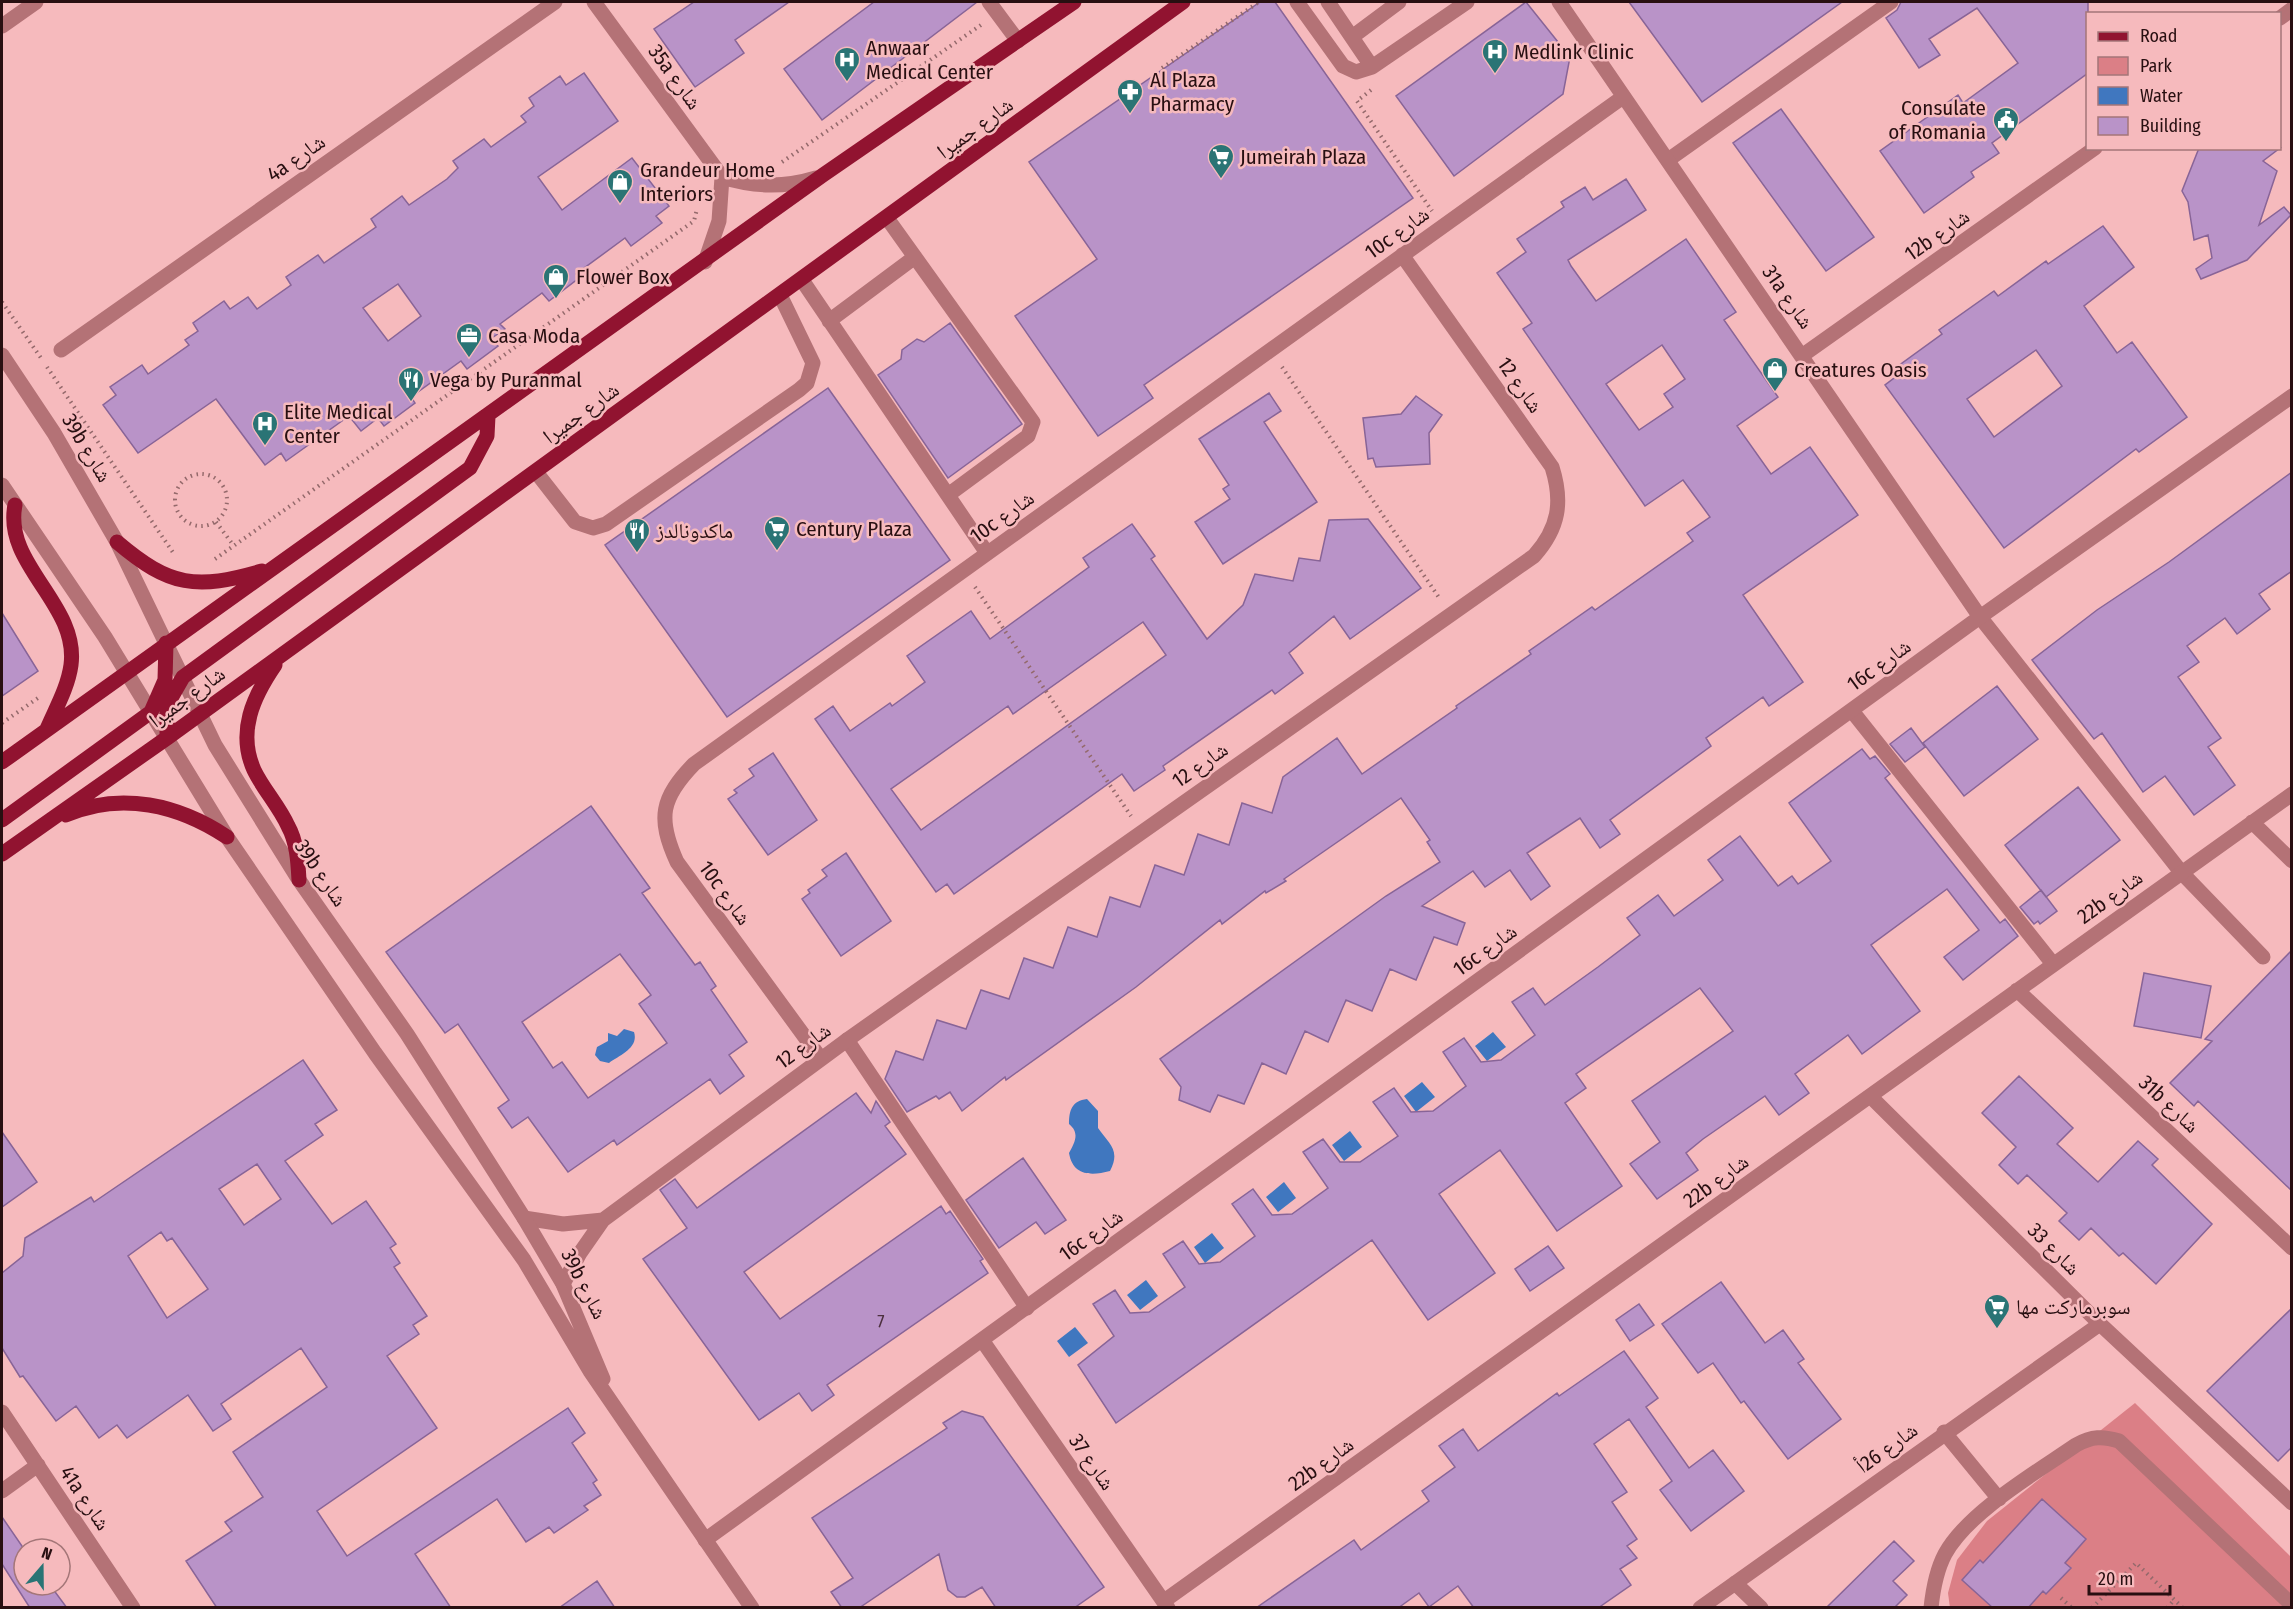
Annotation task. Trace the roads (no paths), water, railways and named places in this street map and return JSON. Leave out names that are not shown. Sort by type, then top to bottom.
[{"type":"main road","points":[[2,762],[824,176],[1074,2]]},
{"type":"main road","name":"شارع جميرا","points":[[2,854],[536,472],[1183,2]]},
{"type":"main road","points":[[167,738],[167,705],[183,677],[470,468],[487,436],[488,416]]},
{"type":"main road","points":[[15,505],[13,528],[16,538],[68,629],[72,652],[69,677],[46,730]]},
{"type":"main road","points":[[117,542],[144,565],[163,575],[187,579],[225,581],[274,567]]},
{"type":"main road","points":[[2,820],[151,712],[165,680],[166,644]]},
{"type":"main road","points":[[282,655],[251,706],[247,727],[248,748],[254,769],[289,826],[297,854],[299,880]]},
{"type":"main road","points":[[44,824],[78,809],[115,802],[152,804],[204,822],[227,837]]},
{"type":"street","points":[[2,26],[36,2]]},
{"type":"street","name":"4a شارع","points":[[61,350],[555,2]]},
{"type":"street","name":"35a شارع","points":[[594,2],[722,177]]},
{"type":"street","points":[[1297,2],[1343,66],[1356,72],[1372,68],[1456,5]]},
{"type":"street","points":[[1328,2],[1372,68]]},
{"type":"street","points":[[1352,37],[1399,2]]},
{"type":"street","name":"31a شارع","points":[[1559,2],[1803,355],[1980,617],[2181,872],[2263,957]]},
{"type":"street","points":[[1668,160],[1891,2]]},
{"type":"street","points":[[993,7],[1018,41]]},
{"type":"street","name":"10c شارع","points":[[820,1059],[677,862],[666,837],[665,809],[675,784],[694,764],[1623,97]]},
{"type":"street","name":"12b شارع","points":[[1803,355],[2092,150]]},
{"type":"street","points":[[705,262],[719,221],[722,177],[747,184],[773,186],[799,183],[824,176]]},
{"type":"street","points":[[887,218],[1033,422],[1028,436],[948,495]]},
{"type":"street","name":"شارع 12","points":[[563,1284],[580,1253],[603,1220],[820,1059],[1534,556],[1547,541],[1555,524],[1559,505],[1558,485],[1552,467],[1402,255]]},
{"type":"street","points":[[829,321],[915,257]]},
{"type":"street","points":[[801,280],[987,553]]},
{"type":"street","points":[[536,472],[575,522],[584,527],[599,526],[799,390],[807,383],[813,363],[780,295]]},
{"type":"street","name":"39b شارع","points":[[2,355],[54,433],[117,542],[215,745],[299,880],[407,1035],[524,1218],[563,1284],[614,1407]]},
{"type":"street","name":"16c شارع","points":[[705,1540],[1980,617],[2292,396]]},
{"type":"street","name":"39b شارع","points":[[2,485],[127,671],[227,837],[375,1053],[525,1260],[614,1407],[752,1608]]},
{"type":"street","points":[[1852,711],[2053,964]]},
{"type":"street","name":"22b شارع","points":[[1166,1604],[2292,794]]},
{"type":"street","points":[[2252,822],[2292,861]]},
{"type":"street","name":"31b شارع","points":[[2017,990],[2292,1248]]},
{"type":"street","points":[[847,1040],[1027,1308]]},
{"type":"street","name":"شارع 33","points":[[1870,1096],[2100,1324],[2292,1503]]},
{"type":"street","points":[[524,1218],[563,1224],[603,1220]]},
{"type":"street","name":"شارع 26أ","points":[[1700,1608],[1944,1432],[2100,1324]]},
{"type":"street","name":"شارع 37","points":[[982,1340],[1166,1604]]},
{"type":"street","name":"41a شارع","points":[[2,1412],[133,1608]]},
{"type":"street","points":[[1944,1432],[1999,1499]]},
{"type":"street","points":[[1931,1608],[1935,1578],[1946,1553],[1964,1531],[1999,1499],[2087,1439],[2103,1437],[2119,1442],[2292,1605]]},
{"type":"street","points":[[2,1491],[38,1465]]},
{"type":"street","points":[[1735,1583],[1761,1608]]},
{"type":"water","points":[[624,1029],[634,1032],[635,1038],[631,1047],[609,1063],[600,1061],[595,1055],[597,1047],[608,1041],[608,1033],[617,1036]]},
{"type":"water","points":[[1493,1032],[1506,1047],[1487,1061],[1475,1046]]},
{"type":"water","points":[[1422,1082],[1435,1097],[1416,1112],[1404,1096]]},
{"type":"water","points":[[1087,1099],[1098,1111],[1098,1128],[1114,1152],[1110,1171],[1090,1174],[1079,1170],[1071,1161],[1069,1153],[1075,1141],[1075,1134],[1069,1124],[1070,1114],[1075,1104]]},
{"type":"water","points":[[1350,1131],[1362,1147],[1344,1161],[1332,1145]]},
{"type":"water","points":[[1284,1182],[1296,1198],[1278,1212],[1266,1197]]},
{"type":"water","points":[[1212,1233],[1224,1248],[1205,1263],[1194,1247]]},
{"type":"water","points":[[1146,1280],[1158,1296],[1140,1310],[1127,1295]]},
{"type":"water","points":[[1075,1327],[1088,1343],[1069,1357],[1057,1341]]},
{"type":"place","name":"Medlink Clinic","points":[[1495,75]]},
{"type":"place","name":"Anwaar Medical Center","points":[[847,83]]},
{"type":"place","name":"Al Plaza Pharmacy","points":[[1130,115]]},
{"type":"place","name":"Consulate of Romania","points":[[2006,143]]},
{"type":"place","name":"Jumeirah Plaza","points":[[1221,180]]},
{"type":"place","name":"Grandeur Home Interiors","points":[[620,205]]},
{"type":"place","name":"Flower Box","points":[[556,300]]},
{"type":"place","name":"Casa Moda","points":[[469,359]]},
{"type":"place","name":"Creatures Oasis","points":[[1775,393]]},
{"type":"place","name":"Vega by Puranmal","points":[[411,403]]},
{"type":"place","name":"Elite Medical Center","points":[[265,447]]},
{"type":"place","name":"Century Plaza","points":[[777,552]]},
{"type":"place","name":"ماكدونالدز","points":[[637,554]]},
{"type":"place","name":"سوبرماركت مها","points":[[1997,1330]]}]
